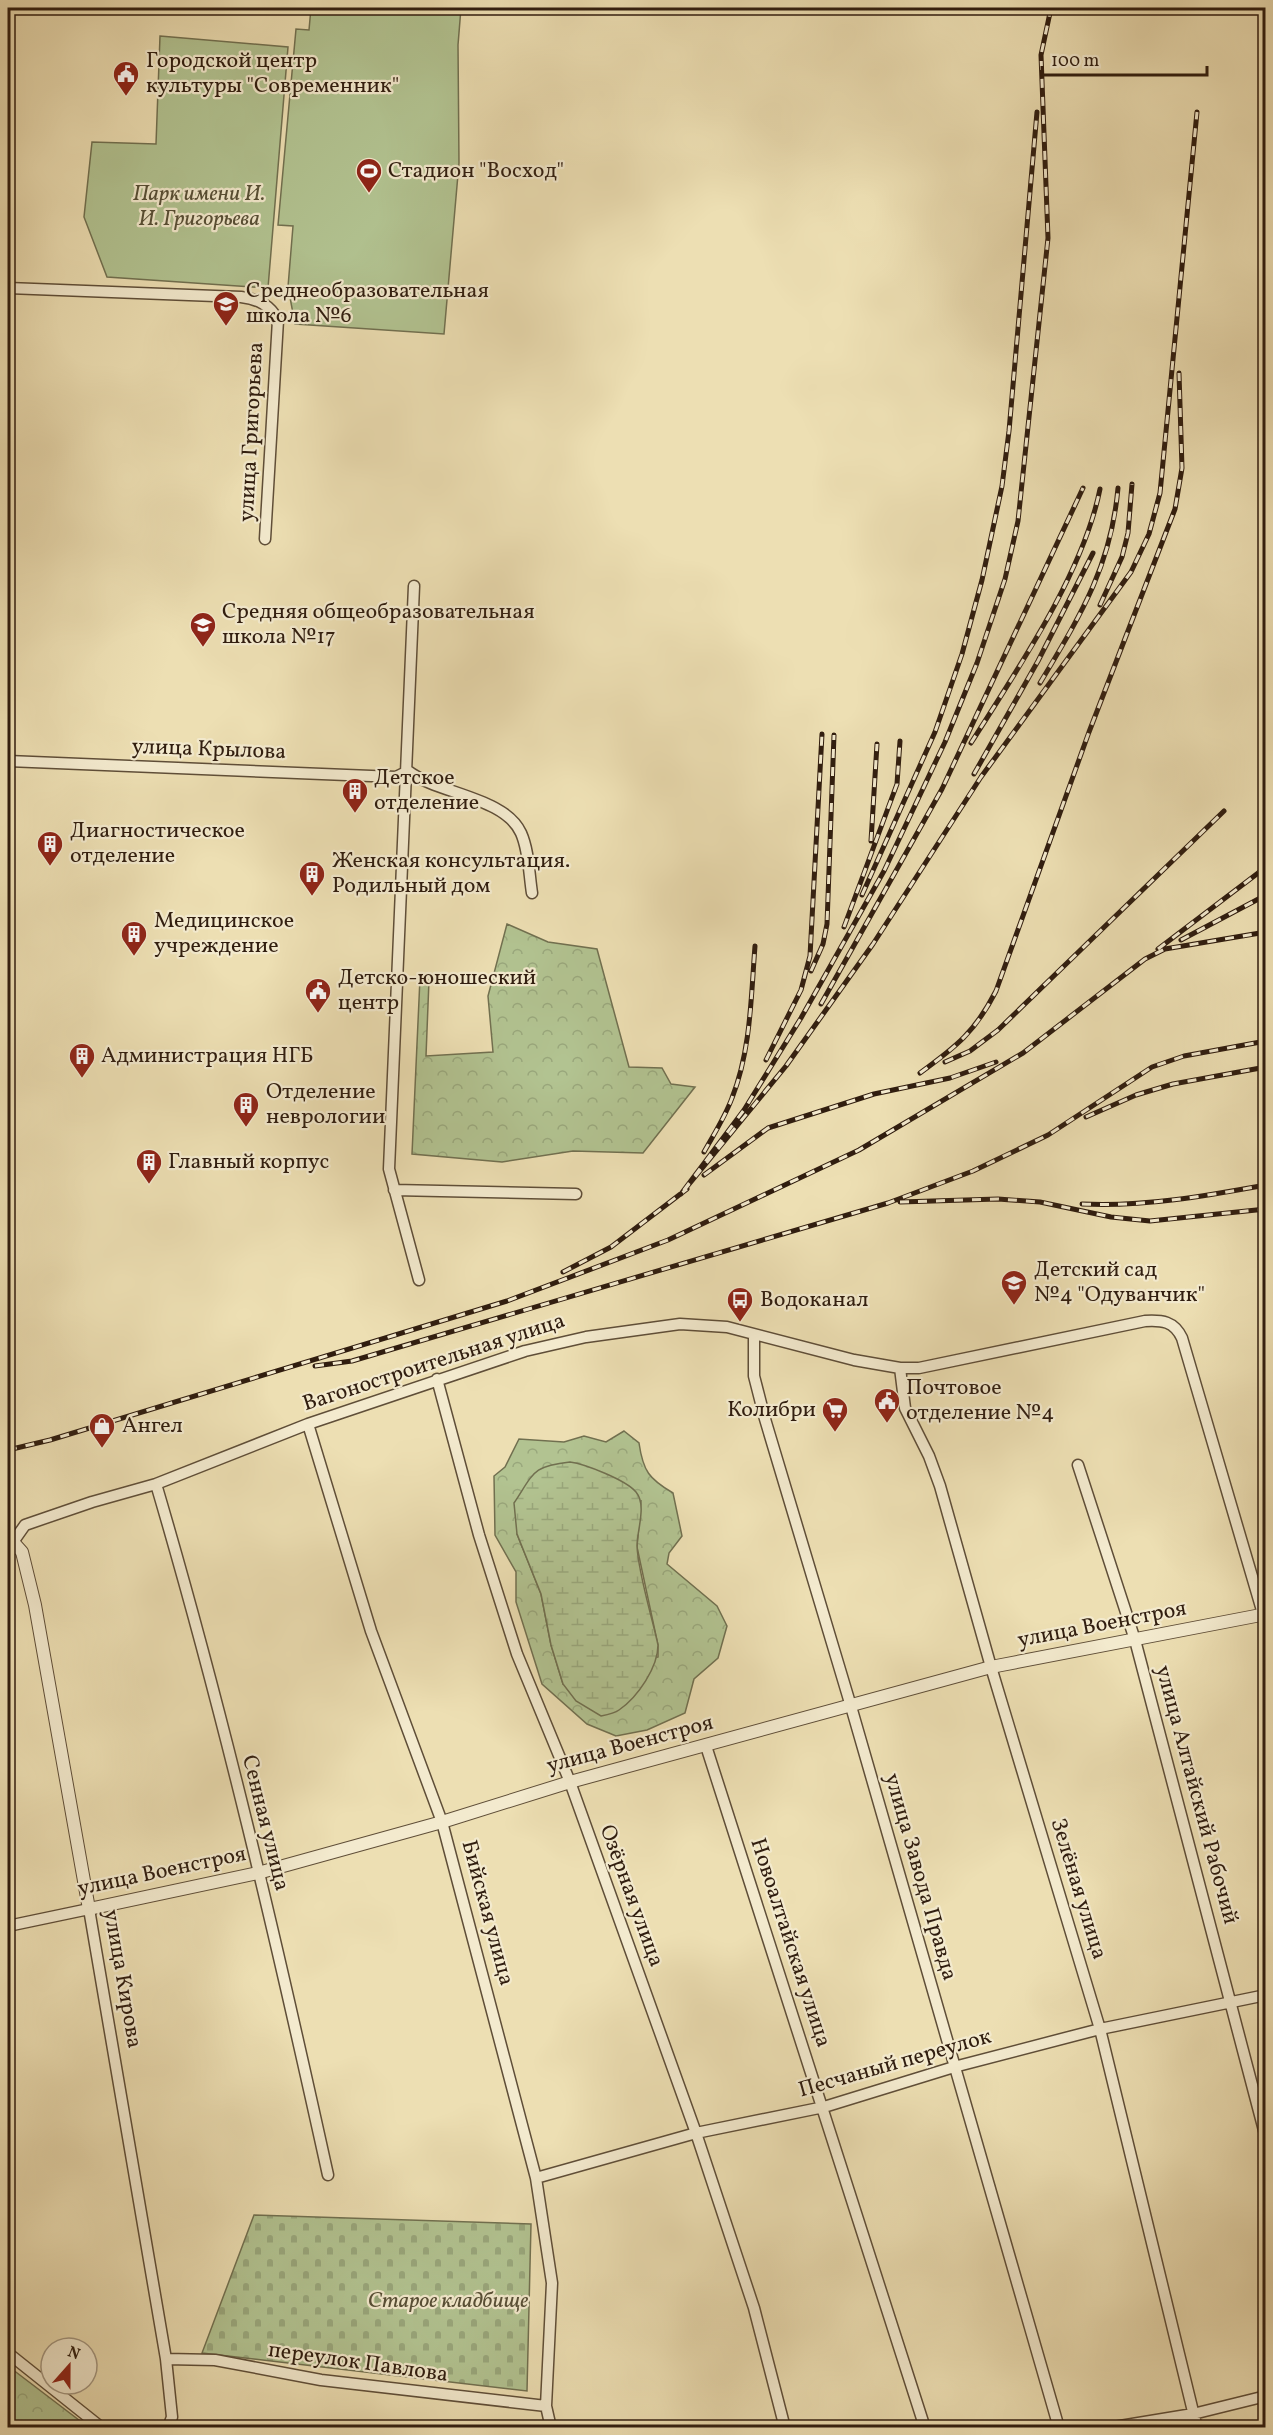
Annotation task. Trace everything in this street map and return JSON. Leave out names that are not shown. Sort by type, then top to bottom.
[{"type":"street","name":"улица Григорьева","points":[[8,288],[241,297],[258,300],[268,307],[278,321],[265,539]]},
{"type":"street","points":[[414,586],[408,771],[389,1169],[419,1280]]},
{"type":"street","name":"улица Крылова","points":[[8,761],[396,777],[408,771]]},
{"type":"street","points":[[408,771],[422,782],[470,796],[506,816],[520,832],[532,893]]},
{"type":"street","points":[[394,1190],[576,1194]]},
{"type":"street","name":"Вагоностроительная улица","points":[[10,1541],[25,1526],[92,1502],[156,1484],[308,1424],[437,1379],[525,1351],[630,1329],[680,1324],[727,1327],[754,1336],[854,1360],[900,1368],[919,1368],[1145,1322],[1163,1321],[1174,1326],[1182,1338],[1265,1618]]},
{"type":"street","name":"улица Завода Правда","points":[[754,1336],[754,1376],[765,1419],[850,1703],[1059,2427]]},
{"type":"street","name":"Зелёная улица","points":[[900,1368],[905,1408],[929,1456],[940,1486],[991,1667],[1100,2029],[1197,2427]]},
{"type":"street","name":"Озёрная улица","points":[[437,1379],[479,1536],[517,1654],[570,1782],[696,2133],[753,2308],[785,2427]]},
{"type":"street","name":"Бийская улица","points":[[308,1424],[371,1631],[442,1822],[536,2178],[552,2283],[546,2406],[551,2427]]},
{"type":"street","name":"улица Алтайский Рабочий","points":[[1078,1465],[1135,1640],[1266,2138]]},
{"type":"street","name":"Сенная улица","points":[[156,1484],[186,1587],[258,1873],[328,2175]]},
{"type":"street","name":"улица Кирова","points":[[10,1541],[22,1552],[35,1605],[166,2359],[172,2417],[168,2427]]},
{"type":"street","name":"улица Военстроя","points":[[8,1926],[258,1873],[850,1703],[991,1667],[1265,1618]]},
{"type":"street","name":"Новоалтайская улица","points":[[706,1746],[926,2427]]},
{"type":"street","name":"Песчаный переулок","points":[[536,2178],[696,2133],[824,2107],[954,2067],[1100,2029],[1266,1995]]},
{"type":"street","points":[[8,2354],[102,2427]]},
{"type":"street","name":"переулок Павлова","points":[[166,2359],[215,2360],[333,2381],[546,2406]]},
{"type":"street","points":[[1108,2427],[1193,2414],[1266,2396]]},
{"type":"green space","name":"Стадион \"Восход\"","points":[[311,8],[461,8],[458,45],[459,163],[444,334],[295,324],[288,287],[293,226],[278,225],[296,29],[309,30]]},
{"type":"green space","name":"Парк имени И. И. Григорьева","points":[[160,36],[288,47],[268,288],[107,277],[84,217],[92,142],[156,144]]},
{"type":"green space","points":[[507,924],[548,942],[597,949],[629,1067],[662,1068],[671,1084],[695,1087],[643,1153],[573,1151],[502,1162],[412,1154],[420,978],[429,980],[426,1056],[493,1052],[488,996]]},
{"type":"green space","points":[[624,1431],[639,1443],[648,1473],[673,1493],[682,1536],[669,1553],[667,1564],[717,1606],[727,1626],[718,1658],[694,1679],[685,1713],[647,1730],[616,1736],[587,1724],[542,1684],[516,1602],[516,1572],[495,1535],[494,1476],[505,1467],[519,1439],[564,1442],[584,1436],[606,1442]],"holes":[[[641,1501],[637,1547],[658,1645],[658,1657],[563,1684],[551,1645],[541,1594],[517,1534]]]},
{"type":"green space","points":[[570,1462],[595,1469],[631,1487],[639,1497],[641,1504],[638,1557],[658,1645],[657,1654],[651,1672],[640,1690],[617,1711],[601,1716],[576,1701],[563,1684],[551,1645],[541,1594],[517,1534],[514,1503],[530,1478],[548,1466]]},
{"type":"green space","name":"Старое кладбище","points":[[254,2215],[531,2224],[527,2391],[202,2353]]},
{"type":"green space","points":[[8,2366],[39,2390],[39,2396],[47,2396],[88,2427],[14,2427],[8,2423]]},
{"type":"railway","points":[[1051,8],[1041,55],[1048,238],[1018,521],[1005,579],[977,663],[945,742],[884,871],[801,1018],[744,1110],[681,1194],[786,1066],[873,944],[981,777],[1131,572],[1149,534],[1160,493],[1197,112]]},
{"type":"railway","points":[[862,895],[935,732],[962,654],[982,580],[1002,486],[1009,431],[1037,112]]},
{"type":"railway","points":[[920,1073],[945,1055],[964,1037],[996,991],[1089,732],[1175,509],[1182,468],[1179,373]]},
{"type":"railway","points":[[1100,605],[1122,557],[1128,533],[1132,484]]},
{"type":"railway","points":[[821,1004],[942,789],[1083,488]]},
{"type":"railway","points":[[1040,683],[1080,613],[1101,567],[1114,516],[1118,488]]},
{"type":"railway","points":[[971,743],[1028,653],[1064,587],[1079,554],[1100,489]]},
{"type":"railway","points":[[974,774],[1038,661],[1093,553]]},
{"type":"railway","points":[[766,1060],[801,990],[810,956],[822,734]]},
{"type":"railway","points":[[811,971],[823,944],[827,924],[834,735]]},
{"type":"railway","points":[[844,927],[897,784],[900,741]]},
{"type":"railway","points":[[871,841],[877,744]]},
{"type":"railway","points":[[945,1062],[970,1051],[998,1030],[1224,811]]},
{"type":"railway","points":[[1158,949],[1266,867]]},
{"type":"railway","points":[[1181,940],[1266,895]]},
{"type":"railway","points":[[8,1450],[50,1440],[507,1301],[668,1240],[859,1150],[1023,1053],[1145,959],[1165,949],[1266,932]]},
{"type":"railway","points":[[704,1152],[729,1105],[743,1061],[749,1023],[755,946]]},
{"type":"railway","points":[[315,1366],[352,1361],[888,1203],[973,1171],[1048,1135],[1152,1067],[1184,1056],[1266,1041]]},
{"type":"railway","points":[[704,1175],[768,1128],[874,1094],[950,1078],[996,1062]]},
{"type":"railway","points":[[1086,1117],[1136,1095],[1173,1084],[1266,1067]]},
{"type":"railway","points":[[1082,1204],[1151,1202],[1266,1185]]},
{"type":"railway","points":[[563,1272],[611,1247],[687,1189]]},
{"type":"railway","points":[[900,1202],[998,1199],[1040,1202],[1111,1217],[1150,1221],[1266,1209]]},
{"type":"place","name":"Городской центр культуры \"Современник\"","points":[[126,97]]},
{"type":"place","name":"Стадион \"Восход\"","points":[[369,194]]},
{"type":"place","name":"Среднеобразовательная школа №6","points":[[226,327]]},
{"type":"place","name":"Средняя общеобразовательная школа №17","points":[[203,648]]},
{"type":"place","name":"Детское отделение","points":[[355,814]]},
{"type":"place","name":"Диагностическое отделение","points":[[50,867]]},
{"type":"place","name":"Женская консультация. Родильный дом","points":[[312,897]]},
{"type":"place","name":"Медицинское учреждение","points":[[134,957]]},
{"type":"place","name":"Детско-юношеский центр","points":[[318,1014]]},
{"type":"place","name":"Администрация НГБ","points":[[82,1079]]},
{"type":"place","name":"Отделение неврологии","points":[[246,1128]]},
{"type":"place","name":"Главный корпус","points":[[149,1185]]},
{"type":"place","name":"Детский сад №4 \"Одуванчик\"","points":[[1014,1306]]},
{"type":"place","name":"Водоканал","points":[[740,1323]]},
{"type":"place","name":"Почтовое отделение №4","points":[[887,1424]]},
{"type":"place","name":"Колибри","points":[[835,1433]]},
{"type":"place","name":"Ангел","points":[[102,1449]]}]
